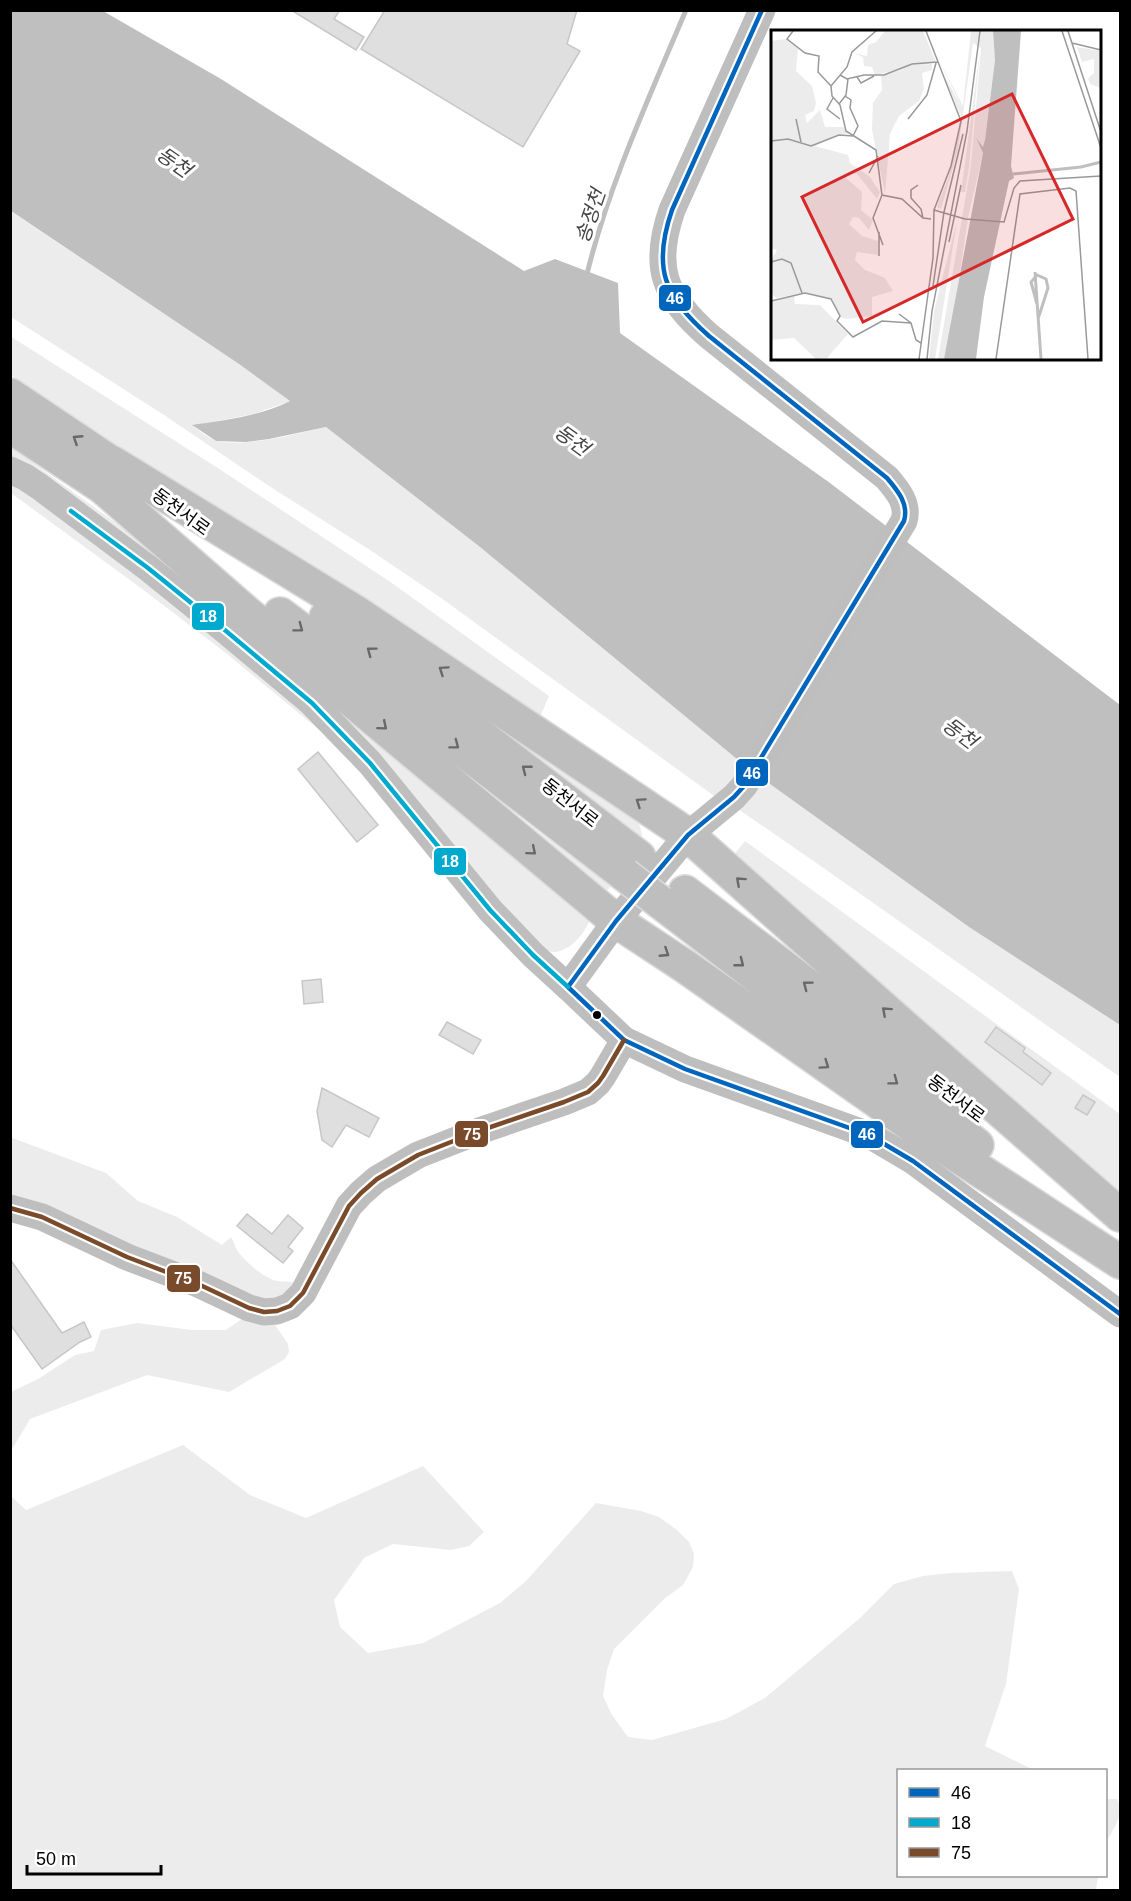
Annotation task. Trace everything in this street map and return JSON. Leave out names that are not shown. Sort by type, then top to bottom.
[{"type":"main road","name":"동천서로","points":[[10,395],[246,589],[632,866],[1120,1224]]},
{"type":"main road","name":"동천서로","points":[[10,426],[106,473]]},
{"type":"main road","points":[[106,473],[354,612],[688,835],[1120,1215]]},
{"type":"main road","points":[[106,473],[247,613],[616,921],[686,967],[921,1131],[1120,1262]]},
{"type":"main road","name":"동천서로","points":[[667,892],[1120,1254]]},
{"type":"street","points":[[568,987],[616,921],[688,835],[734,797],[753,773],[904,521],[906,508],[898,491],[887,478],[709,336],[680,306],[666,280],[662,249],[672,210],[762,10]]},
{"type":"street","points":[[10,470],[40,487],[148,568],[312,703],[370,763],[490,910],[533,955],[624,1040],[685,1069],[869,1136],[913,1161],[1120,1314]]},
{"type":"street","points":[[10,1208],[42,1217],[127,1257],[198,1284],[249,1308],[277,1311],[290,1306],[303,1293],[349,1206],[377,1179],[418,1155],[588,1092],[603,1076],[624,1040]]},
{"type":"shaded area","points":[[10,211],[239,364],[290,401],[253,414],[193,426],[214,440],[230,442],[272,439],[326,427],[480,547],[749,769],[969,927],[1120,1025],[1120,1077],[825,869],[738,809],[717,798],[441,598],[11,317]]},
{"type":"shaded area","points":[[10,336],[224,472],[389,581],[549,696],[537,724],[11,375]]},
{"type":"shaded area","points":[[11,447],[170,562],[590,918],[586,929],[577,940],[561,951],[540,949],[376,757],[11,463]]},
{"type":"shaded area","points":[[10,482],[103,548],[280,690],[329,738],[227,654],[11,493]]},
{"type":"shaded area","points":[[383,641],[638,818],[642,835],[639,843]]},
{"type":"shaded area","points":[[490,795],[611,886],[606,892]]},
{"type":"shaded area","points":[[745,841],[1120,1114],[1120,1197],[732,857]]},
{"type":"shaded area","points":[[10,1137],[106,1173],[138,1201],[177,1217],[222,1245],[231,1237],[241,1255],[267,1277],[277,1281],[296,1283],[286,1295],[262,1301],[11,1199]]},
{"type":"shaded area","points":[[246,1316],[273,1322],[288,1344],[289,1352],[285,1359],[229,1392],[147,1375],[30,1419],[11,1451],[11,1392],[38,1379],[75,1355],[94,1351],[101,1330],[137,1323],[192,1330],[226,1330]]},
{"type":"shaded area","points":[[183,1445],[250,1495],[306,1518],[423,1466],[484,1532],[469,1546],[451,1550],[393,1544],[364,1558],[334,1600],[340,1627],[368,1653],[423,1643],[500,1603],[526,1581],[596,1503],[641,1511],[659,1517],[689,1542],[694,1554],[693,1567],[683,1585],[664,1599],[614,1649],[607,1670],[603,1696],[612,1715],[628,1737],[652,1740],[726,1719],[765,1698],[860,1618],[894,1584],[923,1576],[1012,1571],[1019,1589],[1006,1684],[985,1746],[1032,1769],[897,1769],[897,1877],[1098,1877],[1096,1890],[11,1890],[11,1496],[26,1510]]},
{"type":"shaded area","points":[[1107,1799],[1117,1799],[1120,1810],[1107,1840]]},
{"type":"water","name":"동천","points":[[10,11],[103,11],[221,79],[524,271],[555,259],[618,283],[620,333],[830,483],[1120,705],[1120,1025],[969,927],[749,769],[480,547],[326,427],[246,442],[216,441],[192,425],[255,414],[290,401],[239,364],[11,211]]},
{"type":"building","points":[[291,10],[340,10],[334,19],[364,37],[356,50]]},
{"type":"building","points":[[385,10],[577,10],[567,44],[580,51],[523,147],[361,49]]},
{"type":"building","points":[[318,752],[378,825],[357,842],[298,769]]},
{"type":"building","points":[[321,979],[323,1002],[304,1004],[302,981]]},
{"type":"building","points":[[447,1022],[481,1040],[473,1054],[439,1035]]},
{"type":"building","points":[[996,1027],[1025,1048],[1023,1052],[1051,1073],[1042,1085],[985,1042]]},
{"type":"building","points":[[322,1088],[379,1118],[369,1137],[346,1125],[332,1147],[322,1140],[317,1111]]},
{"type":"building","points":[[1083,1095],[1095,1102],[1087,1115],[1075,1108]]},
{"type":"building","points":[[247,1214],[272,1234],[288,1215],[303,1228],[288,1247],[293,1251],[283,1263],[237,1226]]},
{"type":"building","points":[[10,1259],[62,1333],[84,1322],[91,1337],[80,1342],[42,1369],[10,1324]]},
{"type":"waterway","name":"송정천","points":[[586,278],[618,176],[686,10]]},
{"type":"transit line","name":"46","points":[[762,10],[672,210],[663,249],[666,280],[681,308],[709,336],[887,478],[904,503],[904,521],[744,786],[688,835],[616,921],[568,987],[624,1040],[685,1069],[869,1135],[913,1161],[1120,1314]]},
{"type":"transit line","name":"18","points":[[71,511],[148,568],[312,703],[370,763],[490,910],[533,955],[568,987]]},
{"type":"transit line","name":"75","points":[[10,1208],[42,1217],[127,1257],[198,1284],[249,1308],[264,1312],[277,1311],[290,1306],[303,1293],[349,1206],[377,1179],[418,1155],[588,1092],[603,1076],[624,1040]]}]
